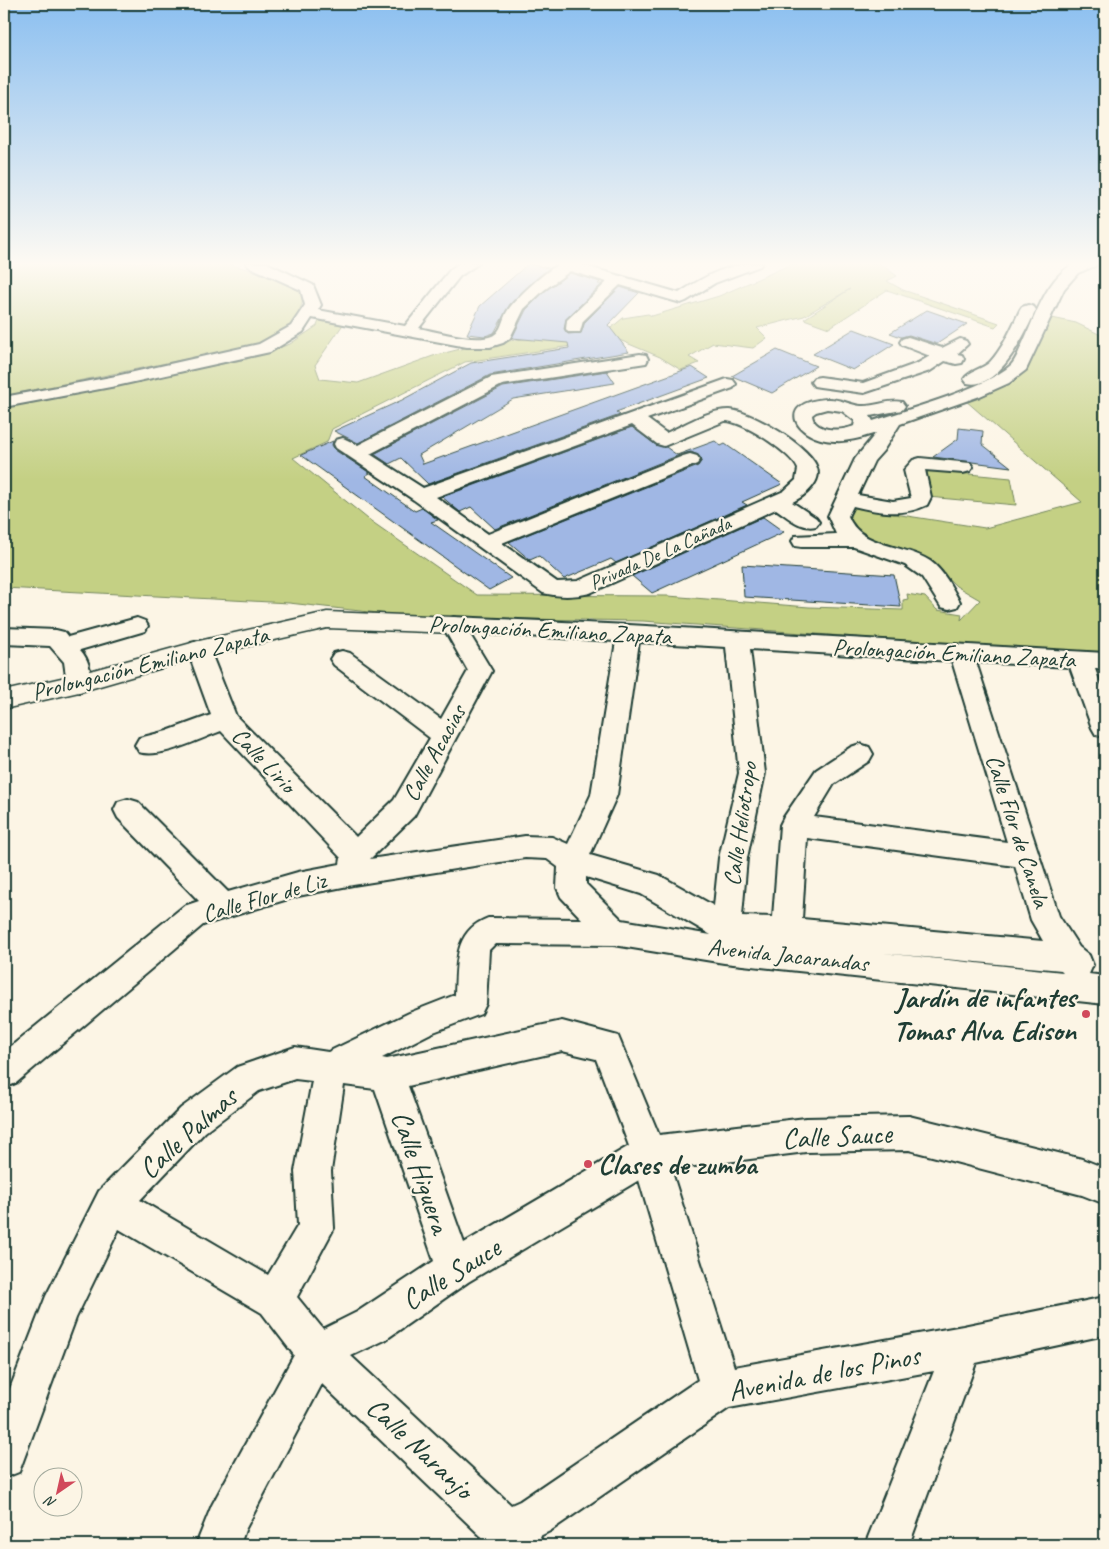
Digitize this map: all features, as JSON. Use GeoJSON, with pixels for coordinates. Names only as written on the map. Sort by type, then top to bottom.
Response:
{"type":"FeatureCollection","features":[{"type":"Feature","properties":{"kind":"main road","name":"Prolongación Emiliano Zapata"},"geometry":{"type":"LineString","coordinates":[[4,700],[79,683],[199,648],[326,620],[453,625]]}},
{"type":"Feature","properties":{"kind":"street"},"geometry":{"type":"LineString","coordinates":[[4,402],[116,381],[264,348],[286,335]]}},
{"type":"Feature","properties":{"kind":"street"},"geometry":{"type":"LineString","coordinates":[[432,335],[467,342],[485,343],[497,340],[505,335]]}},
{"type":"Feature","properties":{"kind":"street"},"geometry":{"type":"LineString","coordinates":[[1016,335],[996,366],[968,382],[880,411],[855,411],[838,405],[818,405],[804,411],[802,416],[810,427],[825,435],[852,434],[974,392],[1003,379],[1020,366],[1035,335]]}},
{"type":"Feature","properties":{"kind":"street"},"geometry":{"type":"LineString","coordinates":[[908,342],[940,358],[981,374]]}},
{"type":"Feature","properties":{"kind":"street"},"geometry":{"type":"LineString","coordinates":[[820,382],[864,388],[924,367],[960,344]]}},
{"type":"Feature","properties":{"kind":"street","name":"Privada De La Cañada"},"geometry":{"type":"LineString","coordinates":[[635,419],[664,440],[721,416],[731,415],[743,418],[775,438],[806,464],[808,472],[803,487],[777,501],[582,588],[568,590],[551,588],[422,496],[350,448],[497,381],[640,359]]}},
{"type":"Feature","properties":{"kind":"street"},"geometry":{"type":"LineString","coordinates":[[422,496],[727,384]]}},
{"type":"Feature","properties":{"kind":"street"},"geometry":{"type":"LineString","coordinates":[[852,434],[864,425],[864,421],[855,411]]}},
{"type":"Feature","properties":{"kind":"street"},"geometry":{"type":"LineString","coordinates":[[894,419],[876,447],[865,459],[838,516],[845,532],[871,547],[897,554],[922,565],[935,580],[949,602]]}},
{"type":"Feature","properties":{"kind":"street"},"geometry":{"type":"LineString","coordinates":[[775,438],[810,427]]}},
{"type":"Feature","properties":{"kind":"street"},"geometry":{"type":"LineString","coordinates":[[852,434],[865,459]]}},
{"type":"Feature","properties":{"kind":"street"},"geometry":{"type":"LineString","coordinates":[[486,542],[690,460]]}},
{"type":"Feature","properties":{"kind":"street"},"geometry":{"type":"LineString","coordinates":[[846,498],[873,504],[918,484],[914,470],[920,464],[963,468]]}},
{"type":"Feature","properties":{"kind":"street"},"geometry":{"type":"LineString","coordinates":[[777,501],[805,531],[860,540]]}},
{"type":"Feature","properties":{"kind":"street","name":"Prolongación Emiliano Zapata"},"geometry":{"type":"LineString","coordinates":[[453,625],[629,633],[962,655],[1105,661]]}},
{"type":"Feature","properties":{"kind":"street","name":"Calle Acacias"},"geometry":{"type":"LineString","coordinates":[[355,864],[404,808],[480,671],[453,625]]}},
{"type":"Feature","properties":{"kind":"street"},"geometry":{"type":"LineString","coordinates":[[64,646],[137,626]]}},
{"type":"Feature","properties":{"kind":"street"},"geometry":{"type":"LineString","coordinates":[[614,932],[571,888],[573,862],[604,795],[629,633]]}},
{"type":"Feature","properties":{"kind":"street"},"geometry":{"type":"LineString","coordinates":[[4,636],[56,638],[76,660],[79,683]]}},
{"type":"Feature","properties":{"kind":"street","name":"Calle Heliotropo"},"geometry":{"type":"LineString","coordinates":[[725,939],[733,858],[752,773],[737,640]]}},
{"type":"Feature","properties":{"kind":"street","name":"Calle Lirio"},"geometry":{"type":"LineString","coordinates":[[199,648],[224,720],[355,864]]}},
{"type":"Feature","properties":{"kind":"street","name":"Calle Flor de Canela"},"geometry":{"type":"LineString","coordinates":[[962,655],[1046,920],[1068,957],[1105,986]]}},
{"type":"Feature","properties":{"kind":"street"},"geometry":{"type":"LineString","coordinates":[[342,660],[444,735]]}},
{"type":"Feature","properties":{"kind":"street"},"geometry":{"type":"LineString","coordinates":[[1079,660],[1105,728]]}},
{"type":"Feature","properties":{"kind":"street"},"geometry":{"type":"LineString","coordinates":[[148,745],[170,740],[224,720]]}},
{"type":"Feature","properties":{"kind":"street"},"geometry":{"type":"LineString","coordinates":[[787,931],[788,889],[794,825],[825,777],[860,754]]}},
{"type":"Feature","properties":{"kind":"street"},"geometry":{"type":"LineString","coordinates":[[128,810],[223,906]]}},
{"type":"Feature","properties":{"kind":"street"},"geometry":{"type":"LineString","coordinates":[[794,825],[1026,856]]}},
{"type":"Feature","properties":{"kind":"street","name":"Calle Flor de Liz"},"geometry":{"type":"LineString","coordinates":[[4,1072],[194,915],[298,884],[355,864],[525,846],[552,848],[573,862]]}},
{"type":"Feature","properties":{"kind":"street","name":"Avenida Jacarandas"},"geometry":{"type":"LineString","coordinates":[[573,862],[649,884],[725,939],[787,931],[1068,957]]}},
{"type":"Feature","properties":{"kind":"street","name":"Avenida Jacarandas"},"geometry":{"type":"LineString","coordinates":[[331,1067],[420,1023],[470,1004],[472,959],[475,944],[488,931],[614,932],[725,939],[1105,990]]}},
{"type":"Feature","properties":{"kind":"street"},"geometry":{"type":"LineString","coordinates":[[386,1075],[562,1036],[607,1047],[649,1154],[721,1389]]}},
{"type":"Feature","properties":{"kind":"street","name":"Calle Palmas"},"geometry":{"type":"LineString","coordinates":[[4,1457],[60,1310],[112,1204],[193,1120],[249,1078],[295,1063],[386,1075]]}},
{"type":"Feature","properties":{"kind":"street"},"geometry":{"type":"LineString","coordinates":[[112,1204],[275,1300],[316,1228],[313,1170],[331,1067]]}},
{"type":"Feature","properties":{"kind":"street","name":"Calle Higuera"},"geometry":{"type":"LineString","coordinates":[[386,1075],[455,1269]]}},
{"type":"Feature","properties":{"kind":"street","name":"Calle Sauce"},"geometry":{"type":"LineString","coordinates":[[317,1352],[371,1326],[455,1269],[649,1154],[806,1135],[909,1133],[1082,1177],[1105,1186]]}},
{"type":"Feature","properties":{"kind":"street","name":"Calle Naranjo"},"geometry":{"type":"LineString","coordinates":[[275,1300],[317,1352],[510,1540]]}},
{"type":"Feature","properties":{"kind":"street","name":"Avenida de los Pinos"},"geometry":{"type":"LineString","coordinates":[[510,1540],[535,1516],[721,1389],[963,1346],[1105,1316]]}},
{"type":"Feature","properties":{"kind":"street"},"geometry":{"type":"LineString","coordinates":[[887,1545],[963,1346]]}},
{"type":"Feature","properties":{"kind":"street"},"geometry":{"type":"LineString","coordinates":[[218,1545],[227,1520],[317,1352]]}},
{"type":"Feature","properties":{"kind":"green space"},"geometry":{"type":"Polygon","coordinates":[[[4,335],[276,335],[255,345],[4,396],[4,335]]]}},
{"type":"Feature","properties":{"kind":"green space"},"geometry":{"type":"Polygon","coordinates":[[[303,335],[336,335],[315,365],[320,379],[358,383],[433,356],[476,345],[553,335],[764,335],[767,338],[753,348],[713,343],[689,357],[699,363],[681,370],[660,357],[617,339],[465,362],[332,429],[327,442],[293,458],[368,519],[477,595],[668,596],[809,607],[903,610],[903,600],[908,599],[907,594],[925,597],[937,610],[962,614],[961,620],[980,600],[956,586],[933,564],[848,528],[849,507],[985,528],[1082,502],[965,400],[1018,377],[1042,335],[1101,335],[1105,337],[1105,653],[949,644],[643,621],[414,617],[289,603],[4,588],[4,408],[247,359],[290,344],[303,335]]]}},
{"type":"Feature","properties":{"kind":"green space"},"geometry":{"type":"Polygon","coordinates":[[[927,470],[1011,478],[1016,505],[928,497],[927,470]]]}},
{"type":"Feature","properties":{"kind":"building"},"geometry":{"type":"Polygon","coordinates":[[[513,335],[616,335],[629,352],[490,375],[358,443],[334,431],[402,400],[471,363],[569,348],[568,343],[512,338],[513,335]]]}},
{"type":"Feature","properties":{"kind":"building"},"geometry":{"type":"Polygon","coordinates":[[[844,335],[871,335],[894,344],[853,370],[813,354],[844,335]]]}},
{"type":"Feature","properties":{"kind":"building"},"geometry":{"type":"Polygon","coordinates":[[[910,335],[950,335],[937,344],[910,335]]]}},
{"type":"Feature","properties":{"kind":"building"},"geometry":{"type":"Polygon","coordinates":[[[777,350],[816,366],[772,393],[732,376],[777,350]]]}},
{"type":"Feature","properties":{"kind":"building"},"geometry":{"type":"Polygon","coordinates":[[[692,367],[709,378],[616,412],[620,415],[428,484],[401,458],[389,464],[374,454],[503,387],[607,371],[615,383],[513,399],[419,455],[423,464],[692,367]]]}},
{"type":"Feature","properties":{"kind":"building"},"geometry":{"type":"Polygon","coordinates":[[[632,427],[656,445],[666,447],[677,455],[715,441],[721,446],[725,444],[782,484],[742,502],[747,505],[616,563],[611,559],[564,579],[539,556],[530,560],[509,542],[698,466],[702,460],[698,455],[691,452],[682,454],[495,529],[471,507],[460,512],[442,497],[632,427]]]}},
{"type":"Feature","properties":{"kind":"building"},"geometry":{"type":"Polygon","coordinates":[[[959,428],[983,431],[982,444],[1011,467],[933,457],[958,439],[959,428]]]}},
{"type":"Feature","properties":{"kind":"building"},"geometry":{"type":"Polygon","coordinates":[[[333,441],[332,445],[335,450],[370,473],[365,476],[415,511],[422,508],[438,520],[431,522],[511,578],[489,590],[301,455],[333,441]]]}},
{"type":"Feature","properties":{"kind":"building"},"geometry":{"type":"Polygon","coordinates":[[[763,517],[784,532],[652,593],[632,576],[763,517]]]}},
{"type":"Feature","properties":{"kind":"building"},"geometry":{"type":"Polygon","coordinates":[[[742,565],[894,575],[901,607],[744,597],[742,565]]]}},
{"type":"Feature","properties":{"kind":"place","name":"Jardín de infantes Tomas Alva Edison"},"geometry":{"type":"Point","coordinates":[1086,1014]}},
{"type":"Feature","properties":{"kind":"place","name":"Clases de zumba"},"geometry":{"type":"Point","coordinates":[588,1164]}}]}
